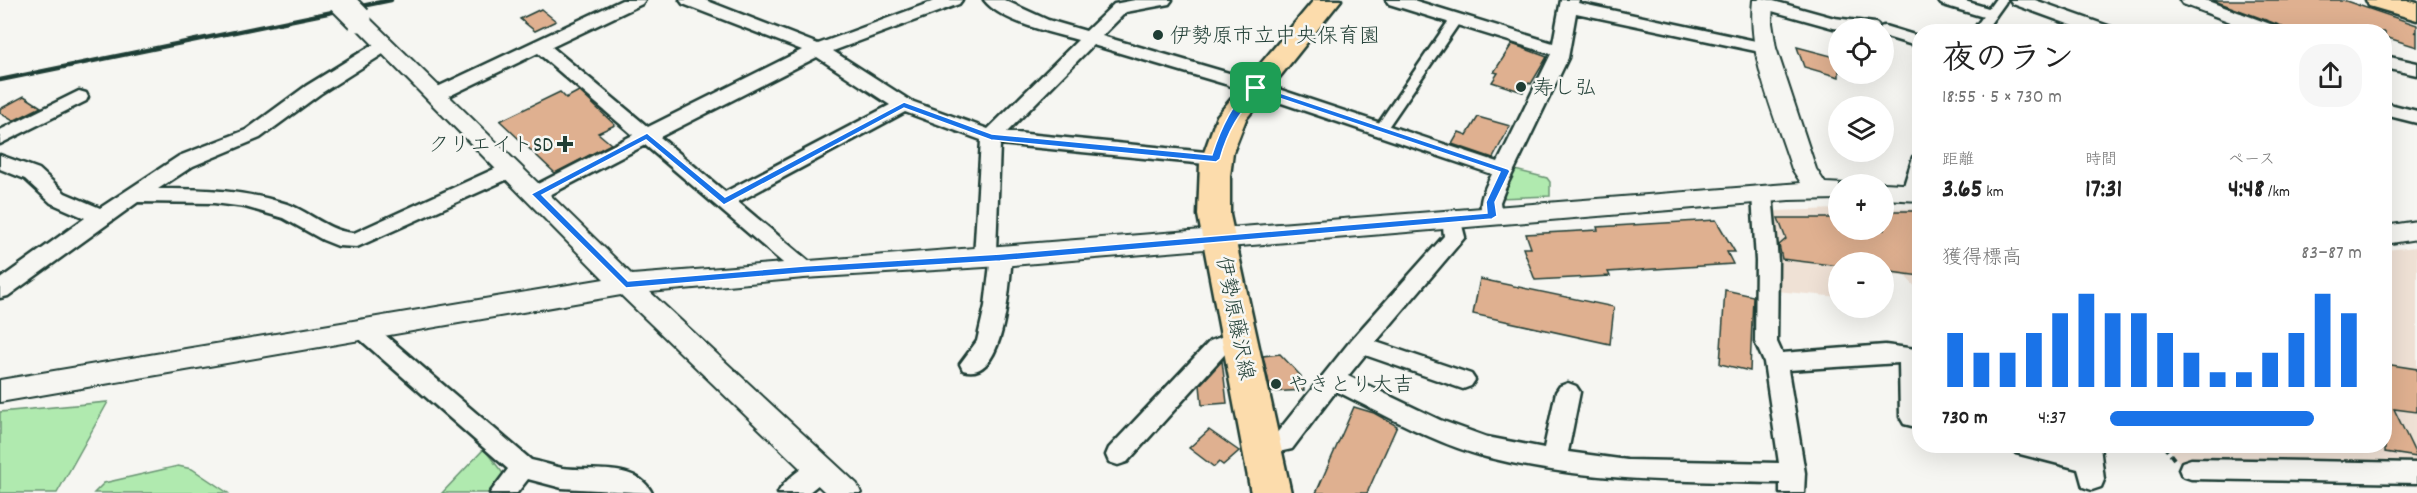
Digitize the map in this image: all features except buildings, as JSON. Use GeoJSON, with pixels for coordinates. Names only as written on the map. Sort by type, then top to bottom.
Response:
{"type":"FeatureCollection","features":[{"type":"Feature","properties":{"kind":"main road","name":"伊勢原藤沢線"},"geometry":{"type":"LineString","coordinates":[[1271,493],[1214,215],[1212,186],[1222,137],[1232,116],[1328,0]]}},
{"type":"Feature","properties":{"kind":"main road"},"geometry":{"type":"LineString","coordinates":[[2379,0],[2417,12]]}},
{"type":"Feature","properties":{"kind":"street"},"geometry":{"type":"LineString","coordinates":[[340,0],[626,285],[846,493]]}},
{"type":"Feature","properties":{"kind":"street"},"geometry":{"type":"LineString","coordinates":[[436,95],[636,0]]}},
{"type":"Feature","properties":{"kind":"street"},"geometry":{"type":"LineString","coordinates":[[690,0],[821,51],[904,105],[991,137],[1216,159]]}},
{"type":"Feature","properties":{"kind":"street"},"geometry":{"type":"LineString","coordinates":[[535,194],[802,56],[821,51],[953,0]]}},
{"type":"Feature","properties":{"kind":"street"},"geometry":{"type":"LineString","coordinates":[[993,0],[1006,9],[1042,24],[1256,88],[1505,171]]}},
{"type":"Feature","properties":{"kind":"street"},"geometry":{"type":"LineString","coordinates":[[971,364],[988,344],[996,306],[991,137],[1090,39],[1118,4],[1163,0]]}},
{"type":"Feature","properties":{"kind":"street"},"geometry":{"type":"LineString","coordinates":[[1395,0],[1560,51]]}},
{"type":"Feature","properties":{"kind":"street"},"geometry":{"type":"LineString","coordinates":[[2019,0],[2086,24]]}},
{"type":"Feature","properties":{"kind":"street"},"geometry":{"type":"LineString","coordinates":[[2189,0],[2232,24]]}},
{"type":"Feature","properties":{"kind":"street"},"geometry":{"type":"LineString","coordinates":[[1760,1],[1765,48],[1804,168],[1828,190]]}},
{"type":"Feature","properties":{"kind":"street"},"geometry":{"type":"LineString","coordinates":[[1492,216],[1490,202],[1559,58],[1570,3],[1765,48]]}},
{"type":"Feature","properties":{"kind":"street"},"geometry":{"type":"LineString","coordinates":[[0,290],[100,217],[186,161],[253,134],[333,76],[385,45]]}},
{"type":"Feature","properties":{"kind":"street"},"geometry":{"type":"LineString","coordinates":[[540,46],[804,269]]}},
{"type":"Feature","properties":{"kind":"street"},"geometry":{"type":"LineString","coordinates":[[2392,64],[2417,69]]}},
{"type":"Feature","properties":{"kind":"street"},"geometry":{"type":"LineString","coordinates":[[0,138],[79,97]]}},
{"type":"Feature","properties":{"kind":"street"},"geometry":{"type":"LineString","coordinates":[[724,201],[904,105]]}},
{"type":"Feature","properties":{"kind":"street"},"geometry":{"type":"LineString","coordinates":[[2392,112],[2417,117]]}},
{"type":"Feature","properties":{"kind":"street"},"geometry":{"type":"LineString","coordinates":[[0,162],[32,174],[58,198],[100,217]]}},
{"type":"Feature","properties":{"kind":"street"},"geometry":{"type":"LineString","coordinates":[[135,195],[179,198],[223,197],[257,203],[290,213],[318,230],[344,241],[351,241],[510,170]]}},
{"type":"Feature","properties":{"kind":"street"},"geometry":{"type":"LineString","coordinates":[[0,391],[626,285],[804,269],[993,258],[1828,190]]}},
{"type":"Feature","properties":{"kind":"street"},"geometry":{"type":"LineString","coordinates":[[1894,192],[1912,193]]}},
{"type":"Feature","properties":{"kind":"street"},"geometry":{"type":"LineString","coordinates":[[1332,379],[1432,428],[1486,447],[1627,470],[1792,483],[1775,362],[1766,342],[1767,261],[1762,194]]}},
{"type":"Feature","properties":{"kind":"street"},"geometry":{"type":"LineString","coordinates":[[1261,447],[1283,442],[1360,345],[1455,237],[1452,219]]}},
{"type":"Feature","properties":{"kind":"street"},"geometry":{"type":"LineString","coordinates":[[2392,234],[2417,230]]}},
{"type":"Feature","properties":{"kind":"street"},"geometry":{"type":"LineString","coordinates":[[362,328],[523,468],[562,478],[610,480],[631,486],[640,493]]}},
{"type":"Feature","properties":{"kind":"street"},"geometry":{"type":"LineString","coordinates":[[1118,454],[1218,347],[1240,338]]}},
{"type":"Feature","properties":{"kind":"street"},"geometry":{"type":"LineString","coordinates":[[1360,345],[1463,381]]}},
{"type":"Feature","properties":{"kind":"street"},"geometry":{"type":"LineString","coordinates":[[1775,362],[1912,352]]}},
{"type":"Feature","properties":{"kind":"street"},"geometry":{"type":"LineString","coordinates":[[1912,359],[1912,417]]}},
{"type":"Feature","properties":{"kind":"street"},"geometry":{"type":"LineString","coordinates":[[1554,459],[1568,392]]}},
{"type":"Feature","properties":{"kind":"street"},"geometry":{"type":"LineString","coordinates":[[2053,453],[2090,462]]}},
{"type":"Feature","properties":{"kind":"street"},"geometry":{"type":"LineString","coordinates":[[501,493],[523,468]]}},
{"type":"Feature","properties":{"kind":"street"},"geometry":{"type":"LineString","coordinates":[[790,493],[820,469]]}},
{"type":"Feature","properties":{"kind":"street"},"geometry":{"type":"LineString","coordinates":[[2191,469],[2417,473]]}},
{"type":"Feature","properties":{"kind":"lane"},"geometry":{"type":"LineString","coordinates":[[1944,0],[1991,14]]}},
{"type":"Feature","properties":{"kind":"lane"},"geometry":{"type":"LineString","coordinates":[[1984,24],[2001,0]]}},
{"type":"Feature","properties":{"kind":"lane"},"geometry":{"type":"LineString","coordinates":[[1760,1],[1828,21]]}},
{"type":"Feature","properties":{"kind":"lane"},"geometry":{"type":"LineString","coordinates":[[1380,130],[1456,19]]}},
{"type":"Feature","properties":{"kind":"lane"},"geometry":{"type":"LineString","coordinates":[[1894,34],[1912,40]]}},
{"type":"Feature","properties":{"kind":"shaded area"},"geometry":{"type":"Polygon","coordinates":[[[1894,208],[1912,209],[1912,283],[1905,276],[1894,274],[1894,252],[1828,252],[1828,296],[1776,291],[1776,211],[1828,209],[1828,240],[1894,240],[1894,208]]]}},
{"type":"Feature","properties":{"kind":"shaded area"},"geometry":{"type":"Polygon","coordinates":[[[2417,247],[2417,468],[2179,462],[2172,453],[2392,453],[2392,249],[2417,247]]]}},
{"type":"Feature","properties":{"kind":"green space"},"geometry":{"type":"Polygon","coordinates":[[[1511,169],[1547,178],[1550,182],[1550,196],[1499,198],[1511,169]]]}},
{"type":"Feature","properties":{"kind":"green space"},"geometry":{"type":"Polygon","coordinates":[[[108,402],[57,493],[0,493],[0,412],[108,402]]]}},
{"type":"Feature","properties":{"kind":"green space"},"geometry":{"type":"Polygon","coordinates":[[[484,449],[505,476],[490,493],[442,493],[484,449]]]}},
{"type":"Feature","properties":{"kind":"green space"},"geometry":{"type":"Polygon","coordinates":[[[178,466],[192,469],[228,493],[94,493],[104,483],[178,466]]]}},
{"type":"Feature","properties":{"kind":"railway"},"geometry":{"type":"LineString","coordinates":[[0,80],[391,0]]}},
{"type":"Feature","properties":{"kind":"place","name":"伊勢原市立中央保育園"},"geometry":{"type":"Point","coordinates":[1158,35]}},
{"type":"Feature","properties":{"kind":"place","name":"寿し弘"},"geometry":{"type":"Point","coordinates":[1521,87]}},
{"type":"Feature","properties":{"kind":"place","name":"クリエイトSD"},"geometry":{"type":"Point","coordinates":[565,144]}},
{"type":"Feature","properties":{"kind":"place","name":"やきとり大吉"},"geometry":{"type":"Point","coordinates":[1276,384]}},
{"type":"Feature","properties":{"kind":"route"},"geometry":{"type":"LineString","coordinates":[[1256,88],[1505,171],[1490,202],[1492,216],[1000,257],[804,269],[626,285],[535,194],[647,136],[724,201],[904,105],[991,137],[1216,159],[1222,137],[1232,116],[1256,88]]}}]}
